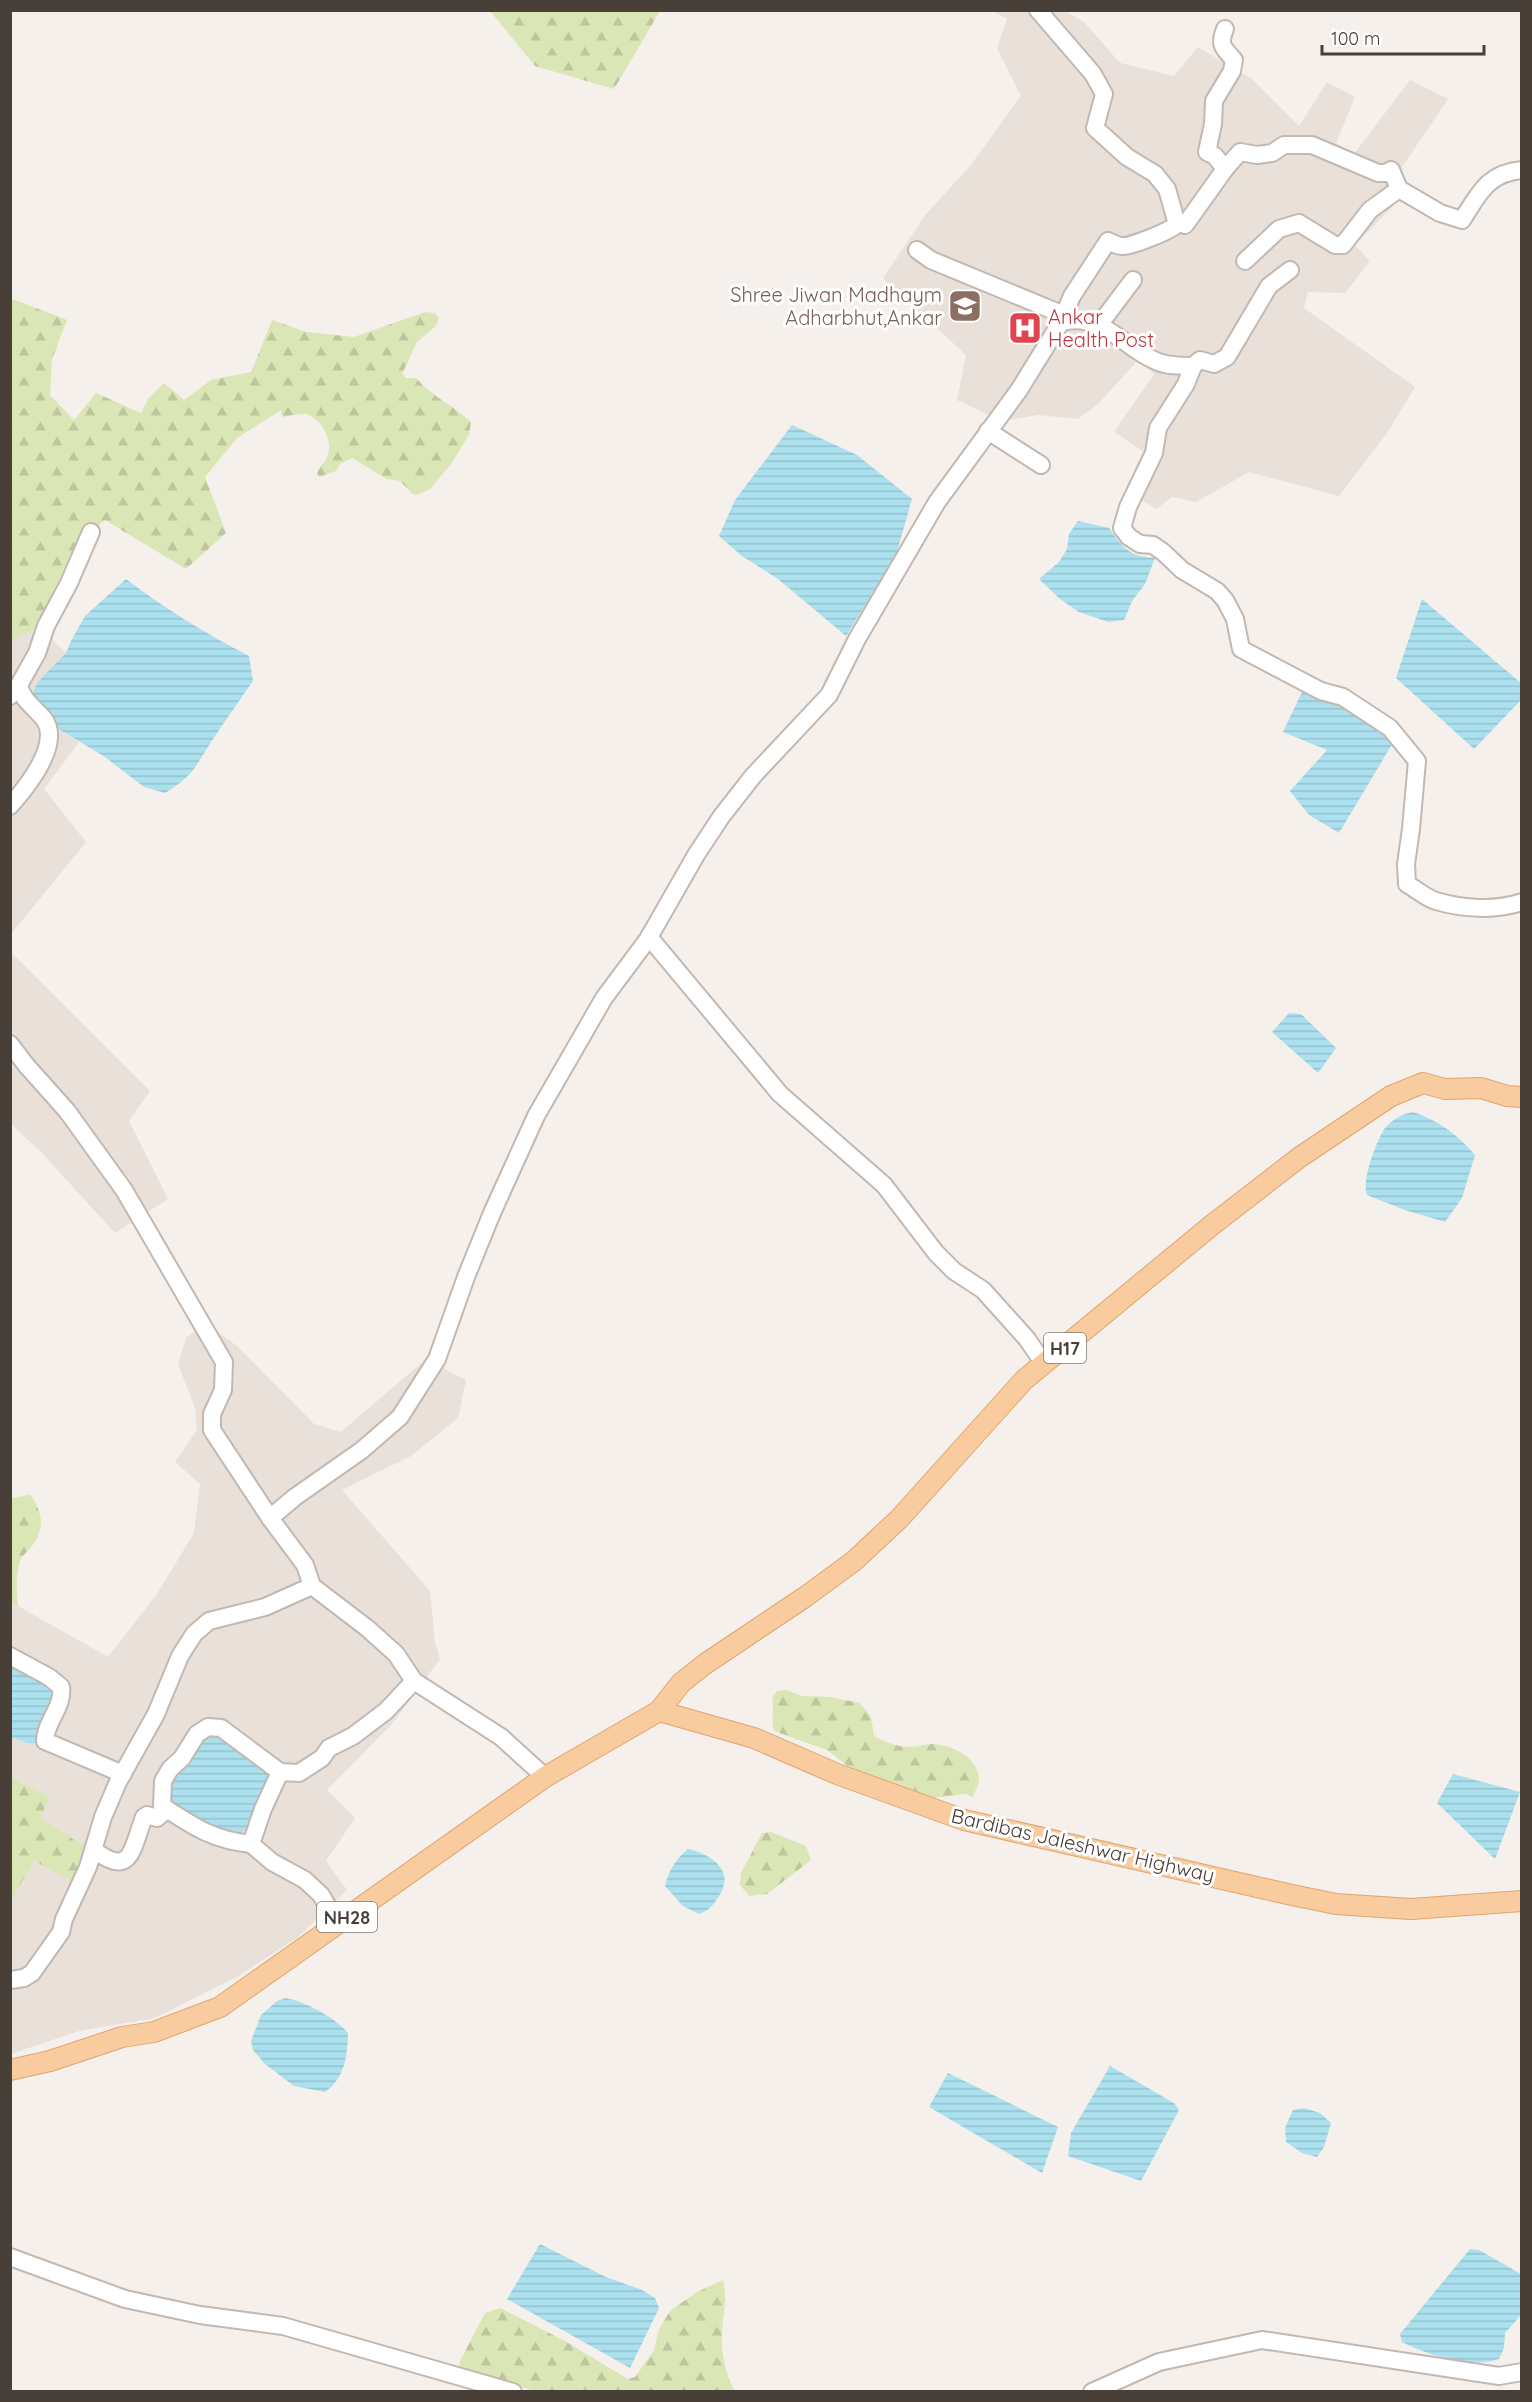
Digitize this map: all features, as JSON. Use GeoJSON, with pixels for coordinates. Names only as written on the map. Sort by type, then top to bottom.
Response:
{"type":"FeatureCollection","features":[{"type":"Feature","properties":{"kind":"main road","name":"H17"},"geometry":{"type":"LineString","coordinates":[[659,1711],[681,1683],[705,1664],[854,1561],[899,1519],[1024,1380],[1212,1225],[1300,1157],[1391,1096],[1423,1083],[1445,1089],[1481,1088],[1507,1096],[1521,1097]]}},
{"type":"Feature","properties":{"kind":"main road","name":"NH28"},"geometry":{"type":"LineString","coordinates":[[10,2070],[50,2061],[122,2037],[154,2032],[220,2007],[545,1777],[659,1711]]}},
{"type":"Feature","properties":{"kind":"main road","name":"Bardibas Jaleshwar Highway"},"geometry":{"type":"LineString","coordinates":[[659,1711],[754,1738],[837,1774],[964,1820],[1292,1895],[1336,1904],[1411,1909],[1521,1901]]}},
{"type":"Feature","properties":{"kind":"street"},"geometry":{"type":"LineString","coordinates":[[270,1518],[362,1450],[400,1417],[437,1359],[492,1213],[536,1116],[604,998],[649,937],[696,855],[721,817],[753,776],[829,695],[857,639],[937,502],[1019,390],[1063,318],[1072,296],[1108,241],[1123,246],[1136,245],[1153,235],[1174,229],[1177,224],[1167,189],[1155,174],[1127,157],[1095,128],[1104,94],[1093,74],[1038,10]]}},
{"type":"Feature","properties":{"kind":"street"},"geometry":{"type":"LineString","coordinates":[[1225,29],[1220,40],[1234,60],[1232,71],[1214,101],[1213,124],[1207,152],[1215,156],[1225,169]]}},
{"type":"Feature","properties":{"kind":"street"},"geometry":{"type":"LineString","coordinates":[[1185,225],[1240,152],[1272,153],[1284,145],[1312,145],[1378,173],[1391,170],[1399,189],[1440,213],[1462,220],[1486,183],[1509,171],[1521,170]]}},
{"type":"Feature","properties":{"kind":"street"},"geometry":{"type":"LineString","coordinates":[[1245,261],[1279,229],[1299,223],[1335,245],[1342,245],[1370,210],[1399,189]]}},
{"type":"Feature","properties":{"kind":"street"},"geometry":{"type":"LineString","coordinates":[[917,250],[931,260],[1063,318],[1084,319],[1123,339],[1157,362],[1193,366]]}},
{"type":"Feature","properties":{"kind":"street"},"geometry":{"type":"LineString","coordinates":[[1290,270],[1269,286],[1227,357],[1214,364],[1200,360],[1193,366],[1186,384],[1158,428],[1154,453],[1128,507],[1122,528],[1129,537],[1140,544],[1153,545],[1158,548],[1182,570],[1217,591],[1225,600],[1235,619],[1241,649],[1321,691],[1343,697],[1390,728],[1417,761],[1406,864],[1407,884],[1434,900],[1471,908],[1510,906],[1521,902]]}},
{"type":"Feature","properties":{"kind":"street"},"geometry":{"type":"LineString","coordinates":[[1101,328],[1102,321],[1133,280]]}},
{"type":"Feature","properties":{"kind":"street"},"geometry":{"type":"LineString","coordinates":[[988,431],[1041,465]]}},
{"type":"Feature","properties":{"kind":"street"},"geometry":{"type":"LineString","coordinates":[[10,806],[44,761],[48,734],[46,722],[20,693],[15,691],[37,653],[46,626],[69,583],[91,532]]}},
{"type":"Feature","properties":{"kind":"street"},"geometry":{"type":"LineString","coordinates":[[649,937],[780,1094],[884,1185],[936,1253],[954,1271],[983,1290],[1027,1338],[1044,1365]]}},
{"type":"Feature","properties":{"kind":"street"},"geometry":{"type":"LineString","coordinates":[[10,1044],[67,1111],[124,1190],[224,1362],[223,1389],[212,1414],[212,1430],[270,1518],[305,1565],[312,1586],[368,1628],[396,1654],[414,1681],[501,1737],[545,1777]]}},
{"type":"Feature","properties":{"kind":"street"},"geometry":{"type":"LineString","coordinates":[[10,1980],[17,1981],[32,1974],[61,1932],[64,1919],[94,1850],[103,1817],[123,1774],[156,1714],[180,1656],[194,1634],[208,1621],[265,1607],[312,1586]]}},
{"type":"Feature","properties":{"kind":"street"},"geometry":{"type":"LineString","coordinates":[[10,1656],[49,1677],[61,1687],[59,1703],[45,1741],[123,1774]]}},
{"type":"Feature","properties":{"kind":"street"},"geometry":{"type":"LineString","coordinates":[[338,1924],[321,1895],[306,1880],[272,1862],[251,1844],[228,1842],[212,1836],[162,1806],[163,1781],[197,1734],[208,1727],[221,1728],[280,1772],[299,1773],[322,1758],[329,1748],[353,1736],[386,1711],[414,1681]]}},
{"type":"Feature","properties":{"kind":"street"},"geometry":{"type":"LineString","coordinates":[[251,1844],[263,1809],[280,1772]]}},
{"type":"Feature","properties":{"kind":"street"},"geometry":{"type":"LineString","coordinates":[[94,1850],[111,1861],[120,1863],[124,1861],[130,1854],[144,1817],[147,1815],[157,1818],[165,1814],[167,1809]]}},
{"type":"Feature","properties":{"kind":"street"},"geometry":{"type":"LineString","coordinates":[[10,2257],[125,2299],[200,2315],[283,2326],[513,2391]]}},
{"type":"Feature","properties":{"kind":"street"},"geometry":{"type":"LineString","coordinates":[[1092,2391],[1159,2361],[1262,2340],[1499,2376],[1521,2372]]}},
{"type":"Feature","properties":{"kind":"shaded area"},"geometry":{"type":"Polygon","coordinates":[[[992,11],[1066,11],[1085,23],[1120,63],[1174,76],[1198,47],[1252,79],[1299,126],[1327,82],[1355,97],[1336,143],[1354,154],[1410,80],[1448,99],[1400,170],[1398,201],[1355,245],[1370,261],[1345,293],[1308,292],[1304,308],[1415,387],[1387,433],[1339,496],[1249,472],[1196,502],[1172,497],[1156,509],[1125,490],[1143,451],[1114,432],[1154,374],[1138,360],[1099,403],[1078,419],[1038,415],[1002,421],[957,400],[966,355],[883,278],[926,214],[970,166],[1021,96],[997,48],[1007,19],[992,11]]]}},
{"type":"Feature","properties":{"kind":"shaded area"},"geometry":{"type":"Polygon","coordinates":[[[20,614],[37,625],[66,653],[53,668],[57,728],[79,742],[44,789],[86,842],[11,934],[10,618],[20,614]]]}},
{"type":"Feature","properties":{"kind":"shaded area"},"geometry":{"type":"Polygon","coordinates":[[[10,951],[150,1091],[129,1121],[168,1199],[115,1233],[42,1153],[11,1124],[10,951]]]}},
{"type":"Feature","properties":{"kind":"shaded area"},"geometry":{"type":"Polygon","coordinates":[[[197,1330],[215,1331],[223,1336],[237,1346],[314,1424],[341,1432],[426,1359],[466,1380],[458,1418],[411,1456],[342,1490],[430,1591],[435,1642],[440,1659],[392,1724],[327,1790],[355,1818],[326,1861],[347,1890],[298,1937],[237,1977],[155,2018],[79,2031],[11,2054],[10,1900],[34,1861],[40,1818],[49,1797],[11,1777],[11,1737],[27,1743],[11,1660],[11,1602],[108,1657],[157,1594],[194,1533],[200,1484],[175,1462],[197,1430],[195,1408],[178,1364],[186,1338],[197,1330]]]}},
{"type":"Feature","properties":{"kind":"green space"},"geometry":{"type":"Polygon","coordinates":[[[490,11],[660,11],[614,89],[535,66],[490,11]]]}},
{"type":"Feature","properties":{"kind":"green space"},"geometry":{"type":"Polygon","coordinates":[[[10,298],[67,320],[52,359],[50,395],[74,420],[96,393],[141,413],[148,399],[164,383],[184,400],[211,380],[251,372],[272,320],[306,332],[354,337],[425,312],[434,313],[439,317],[436,326],[417,342],[402,374],[406,378],[416,378],[471,422],[469,435],[451,464],[430,489],[417,495],[400,481],[387,479],[352,458],[340,464],[336,471],[319,477],[317,473],[329,451],[328,438],[322,425],[306,414],[282,417],[281,410],[237,438],[205,477],[226,533],[186,569],[105,520],[75,546],[35,629],[11,640],[10,298]]]}},
{"type":"Feature","properties":{"kind":"green space"},"geometry":{"type":"Polygon","coordinates":[[[31,1495],[40,1514],[41,1526],[32,1546],[18,1566],[18,1607],[11,1602],[11,1498],[31,1495]]]}},
{"type":"Feature","properties":{"kind":"green space"},"geometry":{"type":"Polygon","coordinates":[[[786,1690],[802,1696],[830,1697],[860,1703],[871,1717],[874,1736],[887,1742],[905,1747],[940,1745],[963,1754],[978,1771],[979,1781],[973,1797],[966,1794],[926,1799],[863,1778],[827,1750],[774,1731],[772,1698],[777,1691],[786,1690]]]}},
{"type":"Feature","properties":{"kind":"green space"},"geometry":{"type":"Polygon","coordinates":[[[11,1777],[50,1797],[40,1818],[90,1850],[75,1882],[34,1861],[11,1900],[11,1777]]]}},
{"type":"Feature","properties":{"kind":"green space"},"geometry":{"type":"Polygon","coordinates":[[[771,1832],[806,1846],[811,1860],[767,1894],[749,1896],[740,1885],[741,1873],[762,1833],[771,1832]]]}},
{"type":"Feature","properties":{"kind":"green space"},"geometry":{"type":"Polygon","coordinates":[[[723,2280],[725,2296],[722,2350],[727,2372],[735,2391],[535,2391],[459,2369],[460,2361],[485,2313],[500,2308],[565,2341],[628,2379],[635,2377],[654,2350],[659,2329],[670,2311],[697,2292],[723,2280]]]}},
{"type":"Feature","properties":{"kind":"water"},"geometry":{"type":"Polygon","coordinates":[[[792,425],[857,455],[912,499],[896,555],[846,636],[778,579],[742,556],[719,536],[735,500],[792,425]]]}},
{"type":"Feature","properties":{"kind":"water"},"geometry":{"type":"Polygon","coordinates":[[[1078,521],[1109,528],[1128,550],[1155,558],[1145,584],[1132,601],[1124,620],[1108,622],[1079,612],[1060,599],[1039,579],[1059,562],[1067,549],[1069,534],[1078,521]]]}},
{"type":"Feature","properties":{"kind":"water"},"geometry":{"type":"Polygon","coordinates":[[[126,579],[186,620],[249,656],[253,681],[194,769],[183,781],[165,793],[144,787],[105,757],[57,728],[36,709],[30,698],[38,682],[66,653],[85,616],[126,579]]]}},
{"type":"Feature","properties":{"kind":"water"},"geometry":{"type":"Polygon","coordinates":[[[1422,599],[1521,683],[1521,700],[1474,749],[1396,678],[1422,599]]]}},
{"type":"Feature","properties":{"kind":"water"},"geometry":{"type":"Polygon","coordinates":[[[1302,692],[1345,703],[1394,741],[1339,833],[1309,815],[1290,791],[1327,750],[1283,732],[1302,692]]]}},
{"type":"Feature","properties":{"kind":"water"},"geometry":{"type":"Polygon","coordinates":[[[1289,1013],[1301,1014],[1336,1048],[1318,1073],[1272,1032],[1289,1013]]]}},
{"type":"Feature","properties":{"kind":"water"},"geometry":{"type":"Polygon","coordinates":[[[1413,1112],[1447,1129],[1475,1155],[1462,1198],[1445,1222],[1367,1195],[1368,1172],[1381,1134],[1394,1120],[1413,1112]]]}},
{"type":"Feature","properties":{"kind":"water"},"geometry":{"type":"Polygon","coordinates":[[[10,1660],[59,1688],[37,1743],[27,1743],[11,1737],[10,1660]]]}},
{"type":"Feature","properties":{"kind":"water"},"geometry":{"type":"Polygon","coordinates":[[[218,1736],[248,1754],[274,1779],[249,1827],[231,1839],[191,1818],[167,1799],[169,1781],[203,1737],[218,1736]]]}},
{"type":"Feature","properties":{"kind":"water"},"geometry":{"type":"Polygon","coordinates":[[[1453,1774],[1520,1792],[1495,1859],[1437,1803],[1453,1774]]]}},
{"type":"Feature","properties":{"kind":"water"},"geometry":{"type":"Polygon","coordinates":[[[688,1849],[712,1859],[723,1871],[725,1879],[715,1902],[699,1914],[683,1906],[665,1886],[673,1866],[688,1849]]]}},
{"type":"Feature","properties":{"kind":"water"},"geometry":{"type":"Polygon","coordinates":[[[286,1998],[319,2011],[348,2033],[344,2066],[337,2080],[325,2092],[294,2086],[265,2064],[253,2050],[251,2041],[261,2015],[277,2001],[286,1998]]]}},
{"type":"Feature","properties":{"kind":"water"},"geometry":{"type":"Polygon","coordinates":[[[1110,2066],[1174,2103],[1179,2110],[1141,2181],[1068,2156],[1071,2133],[1110,2066]]]}},
{"type":"Feature","properties":{"kind":"water"},"geometry":{"type":"Polygon","coordinates":[[[948,2073],[1058,2127],[1042,2173],[929,2107],[948,2073]]]}},
{"type":"Feature","properties":{"kind":"water"},"geometry":{"type":"Polygon","coordinates":[[[1304,2108],[1320,2113],[1331,2123],[1324,2147],[1317,2157],[1302,2153],[1286,2142],[1285,2128],[1293,2110],[1304,2108]]]}},
{"type":"Feature","properties":{"kind":"water"},"geometry":{"type":"Polygon","coordinates":[[[540,2244],[606,2277],[642,2290],[655,2298],[659,2308],[630,2368],[507,2299],[540,2244]]]}},
{"type":"Feature","properties":{"kind":"water"},"geometry":{"type":"Polygon","coordinates":[[[1470,2249],[1479,2250],[1521,2274],[1521,2315],[1505,2333],[1504,2348],[1499,2359],[1476,2362],[1450,2359],[1424,2352],[1402,2342],[1400,2334],[1470,2249]]]}},
{"type":"Feature","properties":{"kind":"place","name":"Shree Jiwan Madhaym Adharbhut,Ankar"},"geometry":{"type":"Point","coordinates":[965,306]}},
{"type":"Feature","properties":{"kind":"place","name":"Ankar Health Post"},"geometry":{"type":"Point","coordinates":[1025,328]}}]}
